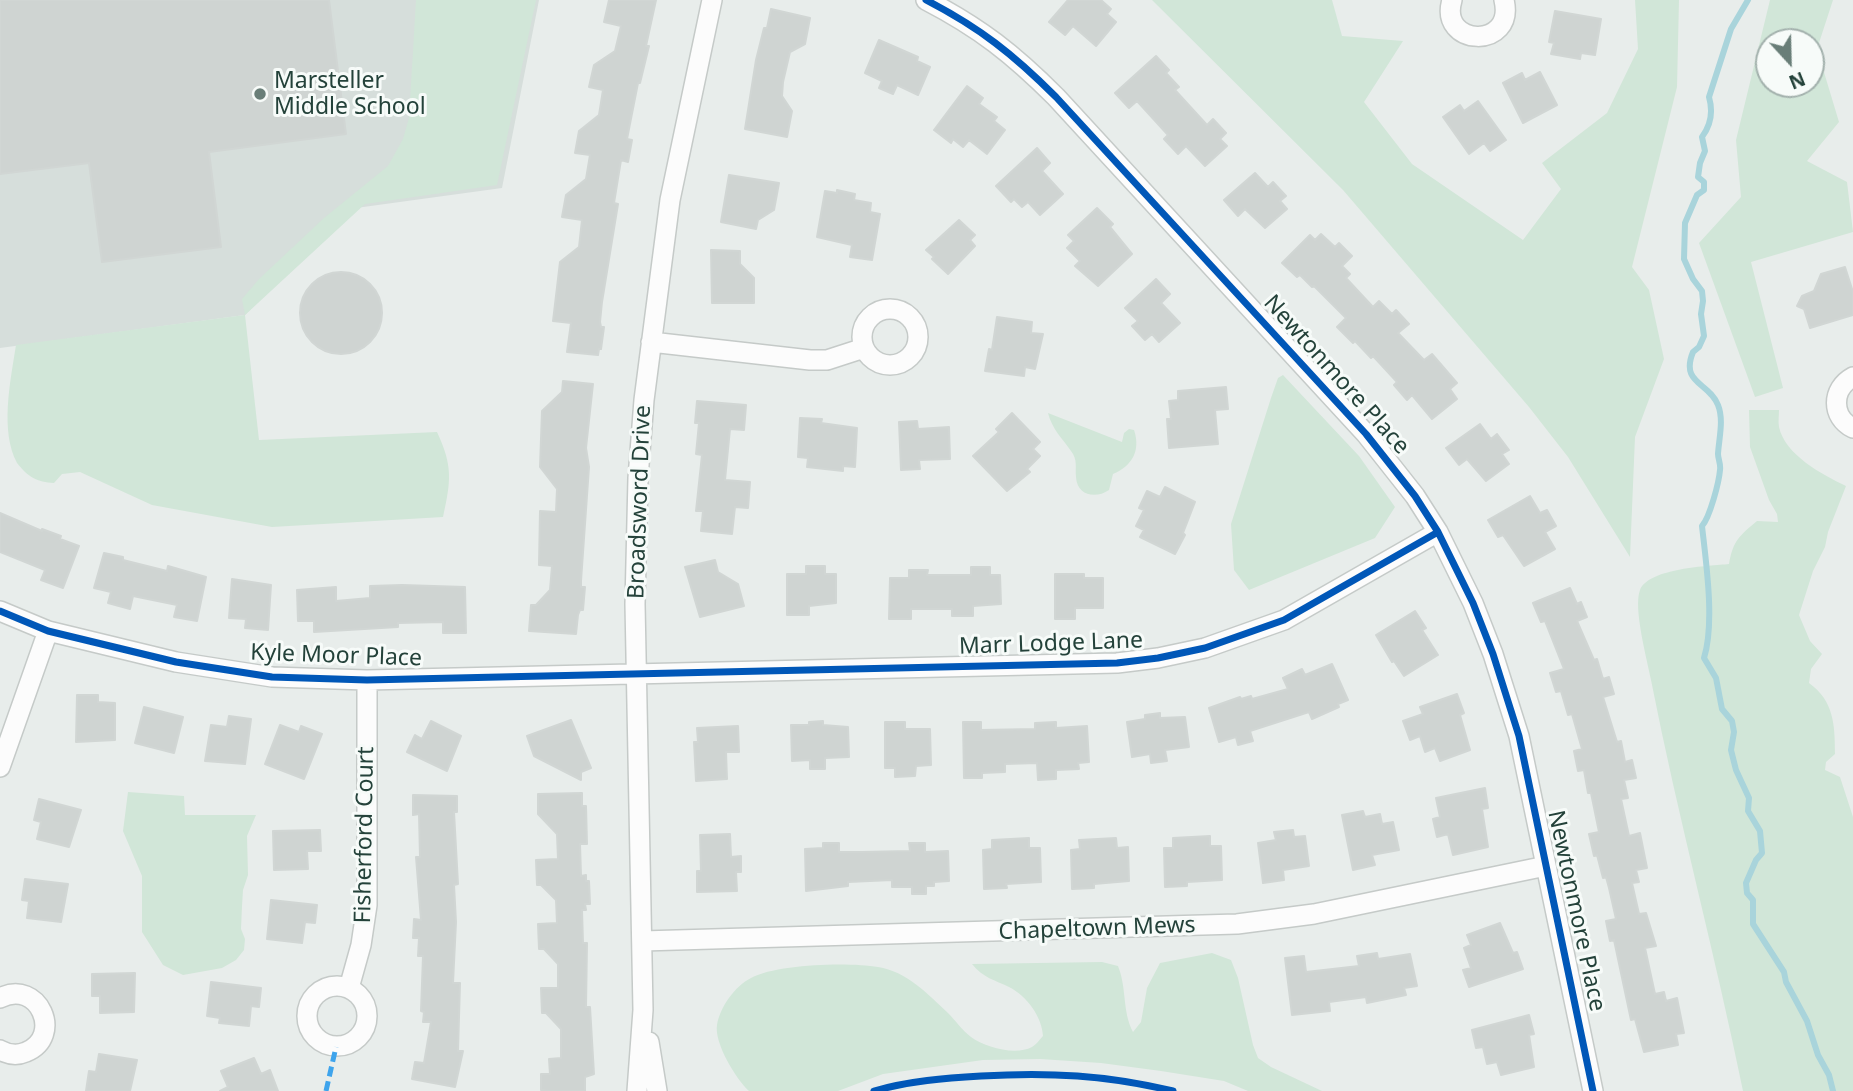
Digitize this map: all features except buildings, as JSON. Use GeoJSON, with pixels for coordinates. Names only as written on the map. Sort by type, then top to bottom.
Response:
{"type":"FeatureCollection","features":[{"type":"Feature","properties":{"kind":"street","name":"Broadsword Drive"},"geometry":{"type":"LineString","coordinates":[[637,1091],[643,1010],[635,604],[644,400],[670,200],[712,0]]}},
{"type":"Feature","properties":{"kind":"street","name":"Newtonmore Place"},"geometry":{"type":"LineString","coordinates":[[926,0],[987,34],[1023,64],[1056,97],[1367,434],[1407,485],[1438,532],[1473,603],[1520,736],[1592,1091]]}},
{"type":"Feature","properties":{"kind":"street"},"geometry":{"type":"LineString","coordinates":[[1452,0],[1450,14],[1458,29],[1464,34],[1480,37],[1496,31],[1501,24],[1506,9],[1504,0]]}},
{"type":"Feature","properties":{"kind":"street"},"geometry":{"type":"LineString","coordinates":[[651,342],[810,360],[827,360],[864,348]]}},
{"type":"Feature","properties":{"kind":"street"},"geometry":{"type":"LineString","coordinates":[[1853,377],[1842,385],[1836,400],[1843,422],[1853,428]]}},
{"type":"Feature","properties":{"kind":"street","name":"Marr Lodge Lane"},"geometry":{"type":"LineString","coordinates":[[637,673],[1117,663],[1158,659],[1205,649],[1284,620],[1438,532]]}},
{"type":"Feature","properties":{"kind":"street","name":"Kyle Moor Place"},"geometry":{"type":"LineString","coordinates":[[0,611],[48,631],[176,663],[272,677],[367,680],[637,673]]}},
{"type":"Feature","properties":{"kind":"street"},"geometry":{"type":"LineString","coordinates":[[0,767],[48,631]]}},
{"type":"Feature","properties":{"kind":"street","name":"Fisherford Court"},"geometry":{"type":"LineString","coordinates":[[349,988],[361,945],[367,905],[367,680]]}},
{"type":"Feature","properties":{"kind":"street","name":"Chapeltown Mews"},"geometry":{"type":"LineString","coordinates":[[642,942],[1237,924],[1314,914],[1546,866]]}},
{"type":"Feature","properties":{"kind":"street"},"geometry":{"type":"LineString","coordinates":[[0,998],[16,994],[27,996],[42,1010],[45,1020],[41,1040],[34,1048],[15,1055],[0,1050]]}},
{"type":"Feature","properties":{"kind":"street","name":"Broadsword Drive"},"geometry":{"type":"LineString","coordinates":[[643,1010],[657,1091]]}},
{"type":"Feature","properties":{"kind":"shaded area","name":"Marsteller Middle School"},"geometry":{"type":"Polygon","coordinates":[[[0,0],[539,0],[502,188],[356,208],[245,315],[0,348],[0,0]]]}},
{"type":"Feature","properties":{"kind":"green space"},"geometry":{"type":"Polygon","coordinates":[[[416,0],[536,0],[497,185],[365,204],[245,315],[242,299],[259,279],[324,218],[388,166],[403,139],[409,118],[416,0]]]}},
{"type":"Feature","properties":{"kind":"green space"},"geometry":{"type":"Polygon","coordinates":[[[1152,0],[1332,0],[1342,36],[1403,41],[1364,102],[1412,164],[1523,240],[1561,189],[1542,163],[1607,113],[1638,49],[1635,0],[1679,0],[1677,87],[1632,267],[1649,290],[1664,359],[1635,437],[1630,557],[1568,457],[1529,407],[1343,190],[1152,0]]]}},
{"type":"Feature","properties":{"kind":"green space"},"geometry":{"type":"Polygon","coordinates":[[[1770,0],[1833,0],[1824,28],[1763,28],[1770,0]]]}},
{"type":"Feature","properties":{"kind":"green space"},"geometry":{"type":"Polygon","coordinates":[[[1755,62],[1755,98],[1825,98],[1825,76],[1839,122],[1807,161],[1847,182],[1853,232],[1751,262],[1783,388],[1755,397],[1699,243],[1741,197],[1736,140],[1755,62]]]}},
{"type":"Feature","properties":{"kind":"green space"},"geometry":{"type":"Polygon","coordinates":[[[245,315],[259,440],[437,432],[446,455],[449,474],[443,517],[272,527],[152,505],[80,472],[62,474],[54,483],[43,481],[33,478],[17,463],[8,422],[9,391],[16,345],[245,315]]]}},
{"type":"Feature","properties":{"kind":"green space"},"geometry":{"type":"Polygon","coordinates":[[[1283,375],[1359,456],[1395,507],[1375,538],[1249,590],[1234,570],[1231,524],[1271,398],[1278,378],[1283,375]]]}},
{"type":"Feature","properties":{"kind":"green space"},"geometry":{"type":"Polygon","coordinates":[[[1749,410],[1779,410],[1779,427],[1789,446],[1806,463],[1846,486],[1799,615],[1810,641],[1822,654],[1811,669],[1809,683],[1824,698],[1833,724],[1835,754],[1826,762],[1825,770],[1840,777],[1853,817],[1853,1091],[1743,1091],[1639,621],[1638,598],[1646,583],[1655,577],[1680,570],[1729,564],[1735,544],[1751,526],[1757,521],[1778,522],[1750,447],[1749,410]]]}},
{"type":"Feature","properties":{"kind":"green space"},"geometry":{"type":"Polygon","coordinates":[[[1048,413],[1122,442],[1124,433],[1129,429],[1134,430],[1136,445],[1133,457],[1125,467],[1113,474],[1109,490],[1093,495],[1083,492],[1077,483],[1075,457],[1055,429],[1048,413]]]}},
{"type":"Feature","properties":{"kind":"green space"},"geometry":{"type":"Polygon","coordinates":[[[128,792],[184,796],[185,815],[256,815],[247,836],[248,875],[243,890],[241,929],[245,939],[244,950],[236,960],[222,968],[183,975],[163,965],[142,932],[142,876],[123,831],[128,792]]]}},
{"type":"Feature","properties":{"kind":"green space"},"geometry":{"type":"Polygon","coordinates":[[[1212,953],[1231,960],[1258,1058],[1322,1091],[1248,1091],[1224,1081],[1161,1071],[1040,1059],[983,1060],[883,1074],[838,1091],[749,1091],[727,1060],[717,1033],[717,1025],[725,1004],[739,986],[751,978],[795,967],[865,965],[888,969],[916,985],[977,1041],[1000,1049],[1025,1050],[1043,1036],[1040,1022],[1032,1008],[1016,991],[985,976],[972,964],[1102,962],[1118,966],[1127,1016],[1133,1032],[1141,1022],[1147,988],[1160,963],[1212,953]]]}},
{"type":"Feature","properties":{"kind":"waterway"},"geometry":{"type":"LineString","coordinates":[[1748,0],[1731,29],[1709,97],[1710,118],[1702,137],[1705,151],[1698,177],[1704,182],[1704,190],[1697,195],[1685,223],[1684,259],[1702,291],[1703,301],[1701,314],[1704,336],[1699,347],[1693,352],[1690,371],[1697,382],[1714,397],[1721,417],[1719,475],[1711,507],[1702,526],[1709,610],[1704,658],[1716,678],[1722,709],[1732,721],[1734,732],[1731,750],[1736,770],[1749,798],[1748,811],[1760,831],[1762,853],[1746,883],[1747,893],[1753,900],[1753,924],[1784,972],[1786,982],[1807,1021],[1833,1091]]}},
{"type":"Feature","properties":{"kind":"marked path"},"geometry":{"type":"LineString","coordinates":[[326,1091],[336,1047]]}},
{"type":"Feature","properties":{"kind":"cycle path"},"geometry":{"type":"LineString","coordinates":[[926,0],[995,43],[1056,97],[1366,434],[1415,496],[1438,532],[1473,603],[1493,654],[1519,736],[1593,1091]]}},
{"type":"Feature","properties":{"kind":"cycle path"},"geometry":{"type":"LineString","coordinates":[[0,611],[48,631],[176,662],[272,677],[367,680],[1117,663],[1205,648],[1284,620],[1438,532]]}},
{"type":"Feature","properties":{"kind":"cycle path"},"geometry":{"type":"LineString","coordinates":[[874,1091],[941,1079],[1030,1074],[1101,1078],[1173,1091]]}},
{"type":"Feature","properties":{"kind":"place","name":"Marsteller Middle School"},"geometry":{"type":"Point","coordinates":[260,94]}}]}
